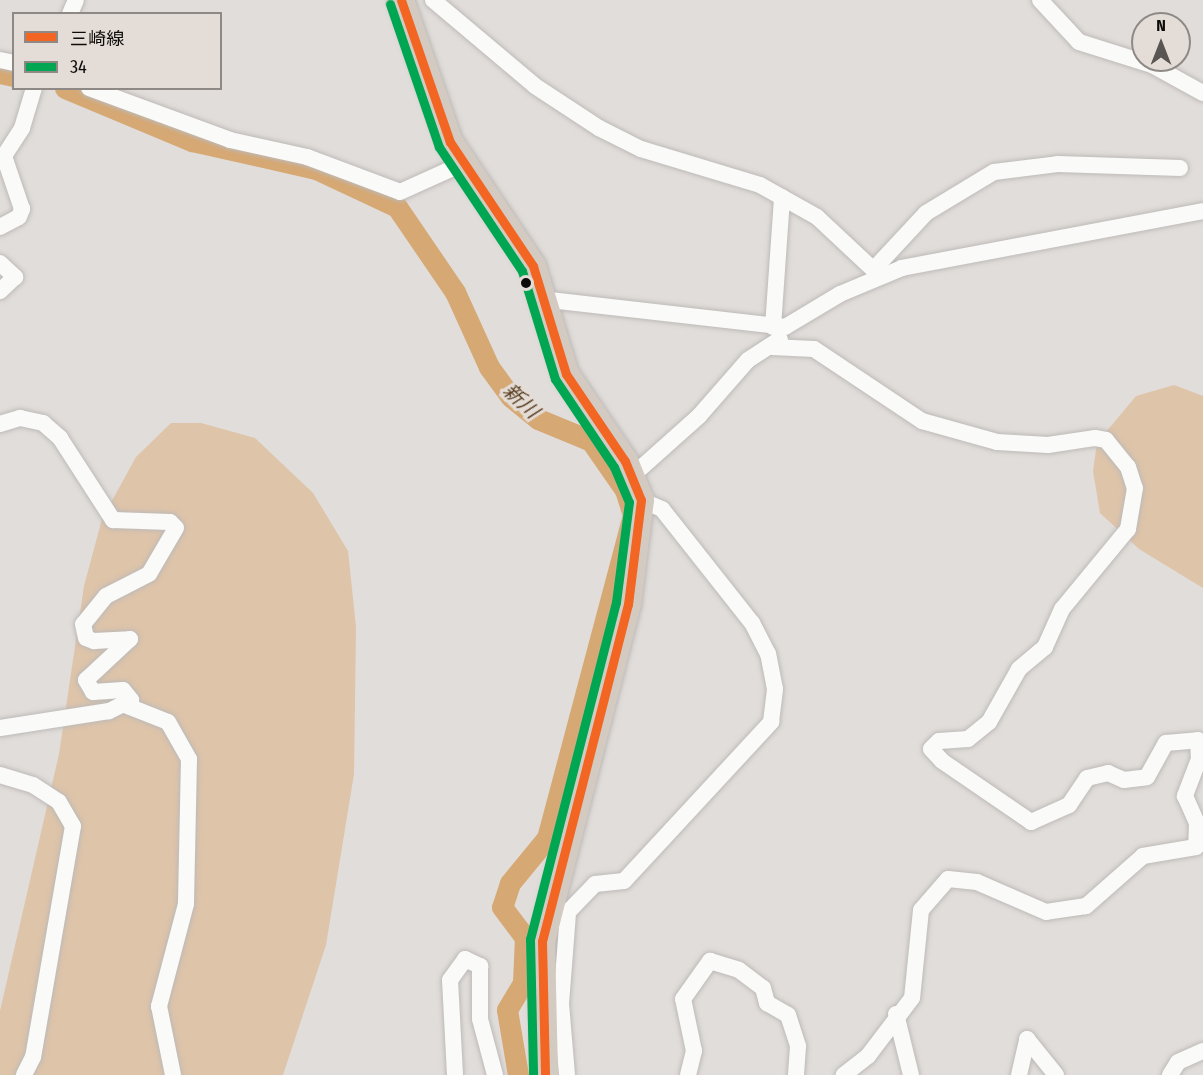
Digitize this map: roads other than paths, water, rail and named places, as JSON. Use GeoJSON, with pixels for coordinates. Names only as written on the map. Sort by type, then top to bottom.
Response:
{"type":"FeatureCollection","features":[{"type":"Feature","properties":{"kind":"highway"},"geometry":{"type":"LineString","coordinates":[[401,0],[462,164],[533,266],[541,299],[567,374],[633,475],[641,500],[628,604],[542,941],[545,1075]]}},
{"type":"Feature","properties":{"kind":"street"},"geometry":{"type":"LineString","coordinates":[[433,0],[535,86],[619,140],[782,197],[817,217],[877,272]]}},
{"type":"Feature","properties":{"kind":"street"},"geometry":{"type":"LineString","coordinates":[[1040,0],[1079,42],[1152,65],[1203,93]]}},
{"type":"Feature","properties":{"kind":"street"},"geometry":{"type":"LineString","coordinates":[[0,227],[18,217],[22,209],[4,156],[22,128],[33,90]]}},
{"type":"Feature","properties":{"kind":"street"},"geometry":{"type":"LineString","coordinates":[[94,90],[230,140],[307,157],[400,192],[462,164]]}},
{"type":"Feature","properties":{"kind":"street"},"geometry":{"type":"LineString","coordinates":[[877,272],[926,213],[994,172],[1058,164],[1180,168]]}},
{"type":"Feature","properties":{"kind":"street"},"geometry":{"type":"LineString","coordinates":[[772,347],[779,327],[782,197]]}},
{"type":"Feature","properties":{"kind":"street"},"geometry":{"type":"LineString","coordinates":[[541,299],[779,327],[877,272],[1203,211]]}},
{"type":"Feature","properties":{"kind":"street"},"geometry":{"type":"LineString","coordinates":[[0,263],[15,277],[0,291]]}},
{"type":"Feature","properties":{"kind":"street"},"geometry":{"type":"LineString","coordinates":[[633,475],[699,416],[748,360],[772,347],[814,349],[922,421],[997,442],[1048,445],[1095,438],[1112,446],[1128,467],[1135,488],[1128,529],[1062,609],[1045,647],[1019,669],[989,722],[968,739],[939,741],[932,749],[951,769],[1031,822],[1069,806],[1087,778],[1108,773],[1124,780],[1147,777],[1166,743],[1197,740],[1199,759],[1185,796],[1197,823],[1196,847],[1143,856],[1086,906],[1068,911],[1046,912],[977,882],[948,879],[921,910],[912,998],[896,1014],[868,1056],[844,1075]]}},
{"type":"Feature","properties":{"kind":"street"},"geometry":{"type":"LineString","coordinates":[[0,424],[20,418],[43,423],[65,445],[113,520],[175,524],[148,574],[106,596],[83,624],[86,638],[94,641],[130,639],[86,680],[93,692],[123,690],[131,700],[125,705],[37,726],[0,728]]}},
{"type":"Feature","properties":{"kind":"street"},"geometry":{"type":"LineString","coordinates":[[567,1075],[561,1004],[568,912],[595,884],[624,881],[771,722],[775,689],[768,654],[752,623],[662,509],[641,500]]}},
{"type":"Feature","properties":{"kind":"street"},"geometry":{"type":"LineString","coordinates":[[125,705],[168,722],[189,759],[186,904],[159,1006],[173,1075]]}},
{"type":"Feature","properties":{"kind":"street"},"geometry":{"type":"LineString","coordinates":[[0,775],[33,785],[59,802],[73,826],[33,1057],[24,1075]]}},
{"type":"Feature","properties":{"kind":"street"},"geometry":{"type":"LineString","coordinates":[[455,1075],[450,980],[465,959],[480,966],[480,1019],[495,1075]]}},
{"type":"Feature","properties":{"kind":"street"},"geometry":{"type":"LineString","coordinates":[[688,1075],[694,1051],[683,999],[710,961],[740,970],[763,988],[767,1003],[788,1015],[798,1046],[796,1075]]}},
{"type":"Feature","properties":{"kind":"street"},"geometry":{"type":"LineString","coordinates":[[896,1014],[911,1075]]}},
{"type":"Feature","properties":{"kind":"street"},"geometry":{"type":"LineString","coordinates":[[1019,1075],[1027,1039],[1056,1075]]}},
{"type":"Feature","properties":{"kind":"street"},"geometry":{"type":"LineString","coordinates":[[1170,1075],[1178,1062],[1203,1051]]}},
{"type":"Feature","properties":{"kind":"waterway","name":"新川"},"geometry":{"type":"LineString","coordinates":[[0,73],[12,76]]}},
{"type":"Feature","properties":{"kind":"waterway","name":"新川"},"geometry":{"type":"LineString","coordinates":[[70,90],[192,141],[316,169],[397,207],[455,292],[489,367],[511,397],[538,419],[591,441],[625,490],[633,515],[547,838],[510,883],[502,907],[525,937],[523,983],[507,1010],[518,1075]]}}]}
